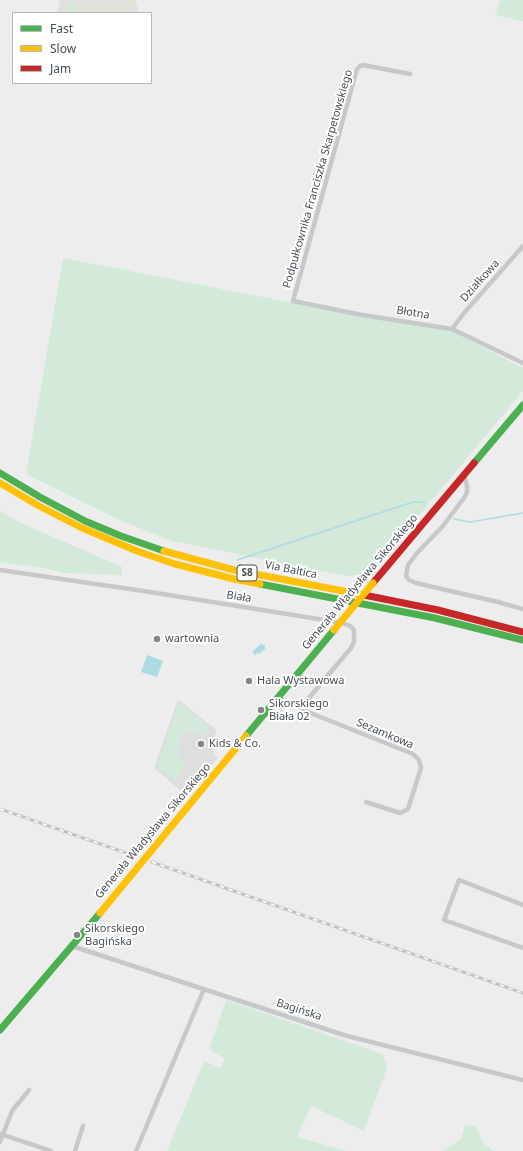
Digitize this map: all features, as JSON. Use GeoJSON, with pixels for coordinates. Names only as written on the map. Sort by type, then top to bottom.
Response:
{"type":"FeatureCollection","features":[{"type":"Feature","properties":{"kind":"main road","name":"Generała Władysława Sikorskiego"},"geometry":{"type":"LineString","coordinates":[[0,1030],[72,946],[373,583],[523,406]]}},
{"type":"Feature","properties":{"kind":"main road","name":"Via Baltica"},"geometry":{"type":"LineString","coordinates":[[0,473],[40,498],[85,521],[121,536],[172,554],[234,570],[438,610],[523,632]]}},
{"type":"Feature","properties":{"kind":"main road","name":"Via Baltica"},"geometry":{"type":"LineString","coordinates":[[0,483],[39,506],[82,528],[137,551],[175,564],[234,579],[435,618],[523,640]]}},
{"type":"Feature","properties":{"kind":"street","name":"Podpułkownika Franciszka Skarpetowskiego"},"geometry":{"type":"LineString","coordinates":[[293,301],[357,69],[364,65],[410,74]]}},
{"type":"Feature","properties":{"kind":"street","name":"Działkowa"},"geometry":{"type":"LineString","coordinates":[[452,329],[464,313],[523,246]]}},
{"type":"Feature","properties":{"kind":"street","name":"Błotna"},"geometry":{"type":"LineString","coordinates":[[293,301],[362,315],[452,329],[523,363]]}},
{"type":"Feature","properties":{"kind":"street"},"geometry":{"type":"LineString","coordinates":[[464,475],[467,486],[467,492],[464,498],[442,527],[417,553],[408,565],[406,576],[416,583],[523,609]]}},
{"type":"Feature","properties":{"kind":"street","name":"Biała"},"geometry":{"type":"LineString","coordinates":[[0,570],[343,623],[350,626],[354,630],[355,635],[352,648],[318,689],[300,706]]}},
{"type":"Feature","properties":{"kind":"street"},"geometry":{"type":"LineString","coordinates":[[278,697],[287,704],[300,706]]}},
{"type":"Feature","properties":{"kind":"street","name":"Sezamkowa"},"geometry":{"type":"LineString","coordinates":[[300,706],[303,710],[413,754],[419,760],[421,768],[408,810],[400,813],[366,802]]}},
{"type":"Feature","properties":{"kind":"street"},"geometry":{"type":"LineString","coordinates":[[523,905],[459,880],[444,920],[523,948]]}},
{"type":"Feature","properties":{"kind":"street","name":"Bagińska"},"geometry":{"type":"LineString","coordinates":[[72,946],[348,1036],[523,1080]]}},
{"type":"Feature","properties":{"kind":"street"},"geometry":{"type":"LineString","coordinates":[[136,1151],[204,989]]}},
{"type":"Feature","properties":{"kind":"street"},"geometry":{"type":"LineString","coordinates":[[0,1142],[1,1134],[12,1111],[29,1090]]}},
{"type":"Feature","properties":{"kind":"street"},"geometry":{"type":"LineString","coordinates":[[75,1151],[83,1126]]}},
{"type":"Feature","properties":{"kind":"street"},"geometry":{"type":"LineString","coordinates":[[1,1134],[50,1151]]}},
{"type":"Feature","properties":{"kind":"shaded area"},"geometry":{"type":"Polygon","coordinates":[[[60,0],[135,0],[139,12],[57,12],[60,0]]]}},
{"type":"Feature","properties":{"kind":"shaded area"},"geometry":{"type":"Polygon","coordinates":[[[178,699],[216,730],[213,753],[218,758],[186,795],[154,768],[178,699]]]}},
{"type":"Feature","properties":{"kind":"green space"},"geometry":{"type":"Polygon","coordinates":[[[71,0],[73,0],[77,12],[68,12],[71,0]]]}},
{"type":"Feature","properties":{"kind":"green space"},"geometry":{"type":"Polygon","coordinates":[[[500,0],[523,0],[523,21],[495,15],[500,0]]]}},
{"type":"Feature","properties":{"kind":"green space"},"geometry":{"type":"Polygon","coordinates":[[[63,258],[376,319],[452,331],[523,368],[523,391],[370,574],[347,576],[172,541],[117,519],[26,474],[63,258]]]}},
{"type":"Feature","properties":{"kind":"green space"},"geometry":{"type":"Polygon","coordinates":[[[0,511],[19,522],[122,567],[122,575],[64,573],[43,568],[0,562],[0,511]]]}},
{"type":"Feature","properties":{"kind":"green space"},"geometry":{"type":"Polygon","coordinates":[[[179,702],[209,726],[208,735],[181,732],[177,758],[185,760],[182,771],[175,781],[157,767],[179,702]]]}},
{"type":"Feature","properties":{"kind":"green space"},"geometry":{"type":"Polygon","coordinates":[[[226,1000],[383,1054],[387,1068],[364,1131],[311,1106],[297,1137],[347,1151],[167,1151],[204,1061],[221,1068],[225,1059],[209,1049],[226,1000]]]}},
{"type":"Feature","properties":{"kind":"green space"},"geometry":{"type":"Polygon","coordinates":[[[465,1125],[476,1127],[484,1144],[494,1151],[443,1151],[461,1139],[465,1125]]]}},
{"type":"Feature","properties":{"kind":"water"},"geometry":{"type":"Polygon","coordinates":[[[261,644],[265,645],[265,649],[259,654],[258,653],[255,655],[252,652],[261,644]]]}},
{"type":"Feature","properties":{"kind":"water"},"geometry":{"type":"Polygon","coordinates":[[[147,655],[163,661],[157,677],[141,672],[147,655]]]}},
{"type":"Feature","properties":{"kind":"waterway"},"geometry":{"type":"LineString","coordinates":[[237,560],[413,502],[425,502]]}},
{"type":"Feature","properties":{"kind":"waterway"},"geometry":{"type":"LineString","coordinates":[[454,519],[470,522],[523,513]]}},
{"type":"Feature","properties":{"kind":"railway"},"geometry":{"type":"LineString","coordinates":[[0,809],[132,855]]}},
{"type":"Feature","properties":{"kind":"railway"},"geometry":{"type":"LineString","coordinates":[[152,862],[523,993]]}},
{"type":"Feature","properties":{"kind":"traffic: fast"},"geometry":{"type":"LineString","coordinates":[[474,463],[523,405]]}},
{"type":"Feature","properties":{"kind":"traffic: fast"},"geometry":{"type":"LineString","coordinates":[[0,473],[40,497],[85,521],[121,536],[164,551]]}},
{"type":"Feature","properties":{"kind":"traffic: fast"},"geometry":{"type":"LineString","coordinates":[[260,584],[435,618],[523,640]]}},
{"type":"Feature","properties":{"kind":"traffic: fast"},"geometry":{"type":"LineString","coordinates":[[246,736],[334,630]]}},
{"type":"Feature","properties":{"kind":"traffic: fast"},"geometry":{"type":"LineString","coordinates":[[0,1030],[100,913]]}},
{"type":"Feature","properties":{"kind":"traffic: slow"},"geometry":{"type":"LineString","coordinates":[[0,483],[39,506],[82,528],[137,551],[175,564],[260,584]]}},
{"type":"Feature","properties":{"kind":"traffic: slow"},"geometry":{"type":"LineString","coordinates":[[164,551],[234,570],[364,595]]}},
{"type":"Feature","properties":{"kind":"traffic: slow"},"geometry":{"type":"LineString","coordinates":[[334,630],[373,583]]}},
{"type":"Feature","properties":{"kind":"traffic: slow"},"geometry":{"type":"LineString","coordinates":[[100,913],[246,736]]}},
{"type":"Feature","properties":{"kind":"traffic: jam"},"geometry":{"type":"LineString","coordinates":[[373,583],[474,463]]}},
{"type":"Feature","properties":{"kind":"traffic: jam"},"geometry":{"type":"LineString","coordinates":[[364,595],[438,610],[523,632]]}},
{"type":"Feature","properties":{"kind":"place","name":"wartownia"},"geometry":{"type":"Point","coordinates":[157,639]}},
{"type":"Feature","properties":{"kind":"place","name":"Hala Wystawowa"},"geometry":{"type":"Point","coordinates":[249,681]}},
{"type":"Feature","properties":{"kind":"place","name":"Sikorskiego Biała 02"},"geometry":{"type":"Point","coordinates":[261,710]}},
{"type":"Feature","properties":{"kind":"place","name":"Kids & Co."},"geometry":{"type":"Point","coordinates":[201,744]}},
{"type":"Feature","properties":{"kind":"place","name":"Sikorskiego Bagińska"},"geometry":{"type":"Point","coordinates":[77,935]}}]}
